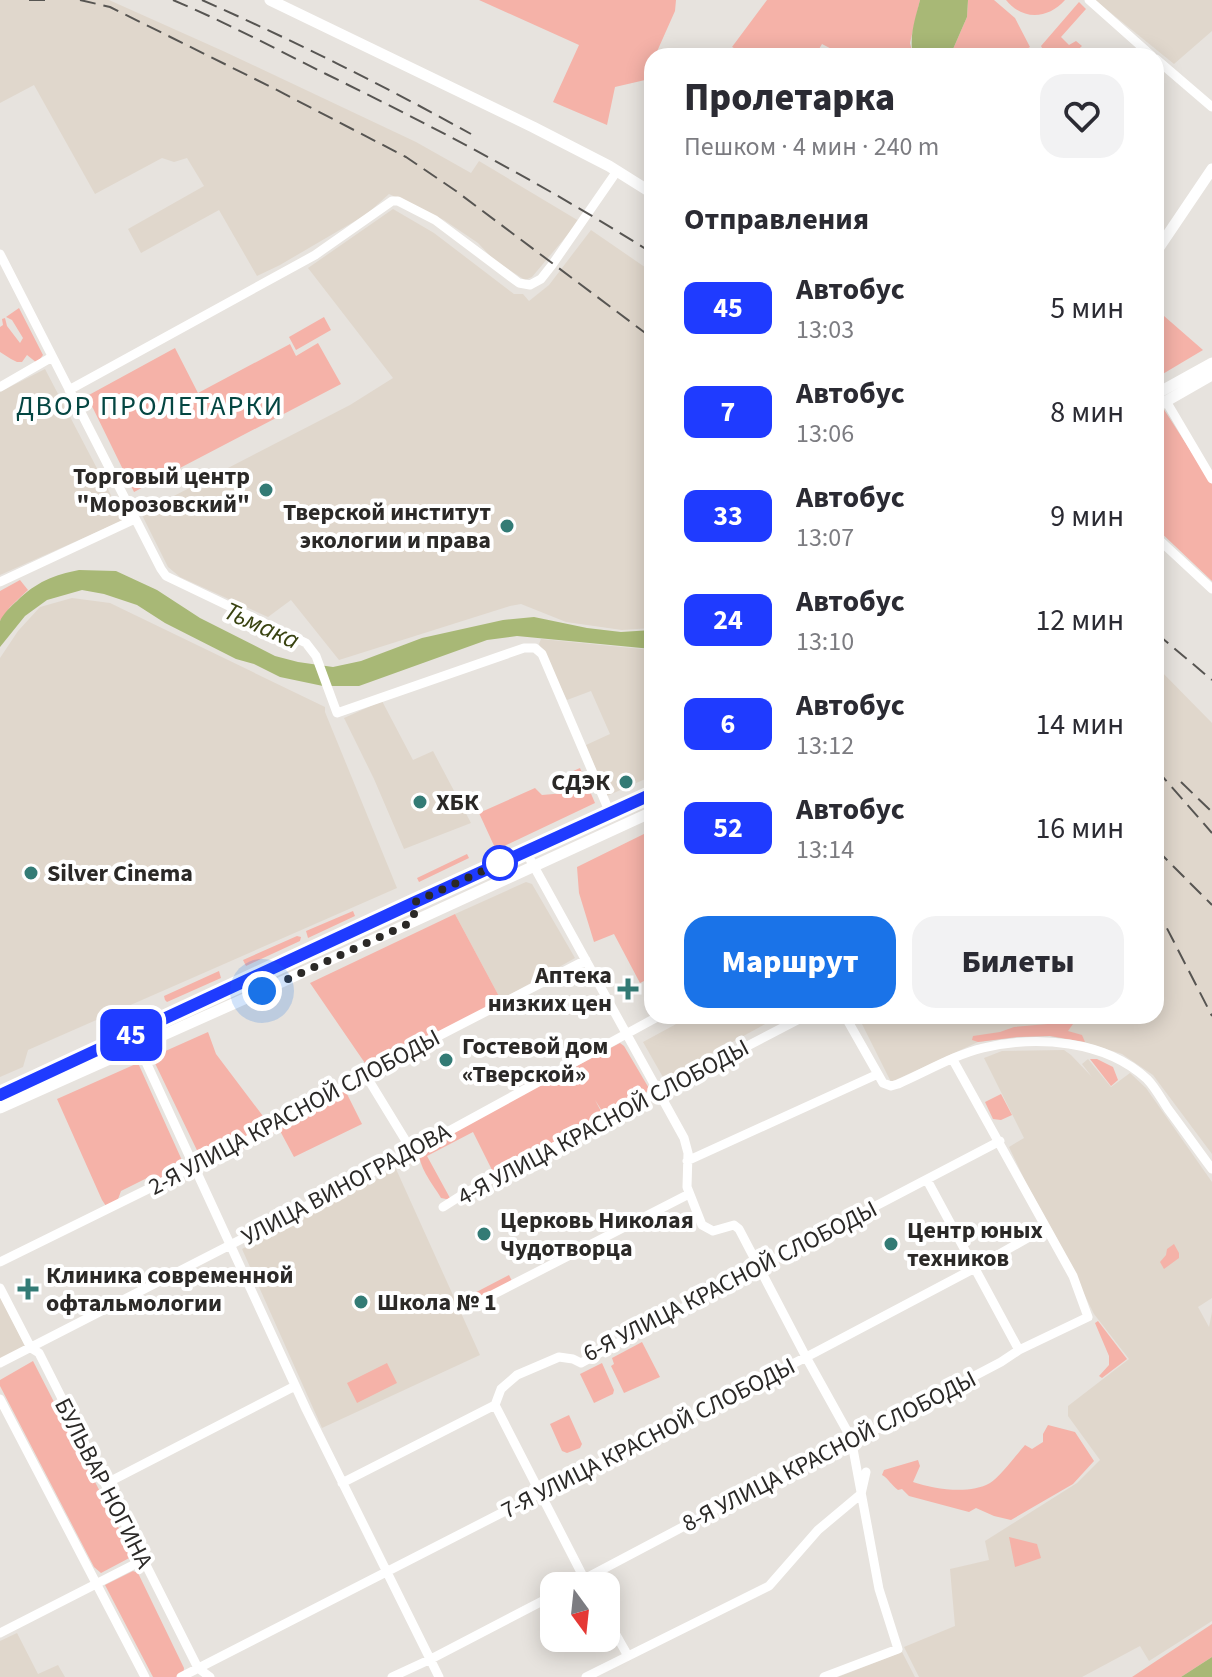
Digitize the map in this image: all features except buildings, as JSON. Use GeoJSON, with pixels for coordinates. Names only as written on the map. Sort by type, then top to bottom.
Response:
{"type":"FeatureCollection","features":[{"type":"Feature","properties":{"kind":"main road"},"geometry":{"type":"LineString","coordinates":[[270,0],[533,127],[644,188]]}},
{"type":"Feature","properties":{"kind":"main road"},"geometry":{"type":"LineString","coordinates":[[1164,240],[1212,169]]}},
{"type":"Feature","properties":{"kind":"main road"},"geometry":{"type":"LineString","coordinates":[[1164,397],[1212,363]]}},
{"type":"Feature","properties":{"kind":"main road"},"geometry":{"type":"LineString","coordinates":[[1164,398],[1212,375]]}},
{"type":"Feature","properties":{"kind":"main road"},"geometry":{"type":"LineString","coordinates":[[0,1095],[644,798]]}},
{"type":"Feature","properties":{"kind":"main road"},"geometry":{"type":"LineString","coordinates":[[607,833],[611,823],[610,813]]}},
{"type":"Feature","properties":{"kind":"main road"},"geometry":{"type":"LineString","coordinates":[[0,1108],[644,816]]}},
{"type":"Feature","properties":{"kind":"main road"},"geometry":{"type":"LineString","coordinates":[[410,923],[414,914],[413,903]]}},
{"type":"Feature","properties":{"kind":"main road"},"geometry":{"type":"LineString","coordinates":[[139,1031],[139,1047]]}},
{"type":"Feature","properties":{"kind":"street"},"geometry":{"type":"LineString","coordinates":[[1089,0],[1143,48]]}},
{"type":"Feature","properties":{"kind":"street"},"geometry":{"type":"LineString","coordinates":[[1164,66],[1212,107]]}},
{"type":"Feature","properties":{"kind":"street"},"geometry":{"type":"LineString","coordinates":[[69,390],[315,255],[392,201],[398,201],[435,220],[519,283],[534,284],[552,265],[617,171]]}},
{"type":"Feature","properties":{"kind":"street"},"geometry":{"type":"LineString","coordinates":[[0,254],[162,571],[169,578],[304,642],[316,657],[337,713],[501,655],[535,648],[542,654],[610,813]]}},
{"type":"Feature","properties":{"kind":"street"},"geometry":{"type":"LineString","coordinates":[[0,387],[52,357]]}},
{"type":"Feature","properties":{"kind":"street"},"geometry":{"type":"LineString","coordinates":[[1164,407],[1212,479]]}},
{"type":"Feature","properties":{"kind":"street"},"geometry":{"type":"LineString","coordinates":[[0,582],[135,519]]}},
{"type":"Feature","properties":{"kind":"street"},"geometry":{"type":"LineString","coordinates":[[1164,544],[1212,589]]}},
{"type":"Feature","properties":{"kind":"street"},"geometry":{"type":"LineString","coordinates":[[526,852],[685,1140],[689,1194],[701,1223],[715,1231],[732,1226],[738,1228],[851,1438],[879,1589],[898,1649],[824,1677]]}},
{"type":"Feature","properties":{"kind":"street","name":"2-Я УЛИЦА КРАСНОЙ СЛОБОДЫ"},"geometry":{"type":"LineString","coordinates":[[0,1262],[274,1127],[365,1074],[586,960]]}},
{"type":"Feature","properties":{"kind":"street","name":"УЛИЦА ВИНОГРАДОВА"},"geometry":{"type":"LineString","coordinates":[[0,1363],[412,1151],[646,1024]]}},
{"type":"Feature","properties":{"kind":"street","name":"4-Я УЛИЦА КРАСНОЙ СЛОБОДЫ"},"geometry":{"type":"LineString","coordinates":[[443,1207],[790,1024]]}},
{"type":"Feature","properties":{"kind":"street"},"geometry":{"type":"LineString","coordinates":[[850,1024],[883,1083],[896,1085],[981,1049],[1010,1043],[1050,1042],[1106,1055],[1147,1080],[1212,1169]]}},
{"type":"Feature","properties":{"kind":"street"},"geometry":{"type":"LineString","coordinates":[[139,1047],[295,1386],[439,1677]]}},
{"type":"Feature","properties":{"kind":"street"},"geometry":{"type":"LineString","coordinates":[[953,1060],[1045,1228]]}},
{"type":"Feature","properties":{"kind":"street"},"geometry":{"type":"LineString","coordinates":[[365,1074],[412,1151]]}},
{"type":"Feature","properties":{"kind":"street"},"geometry":{"type":"LineString","coordinates":[[687,1161],[878,1074]]}},
{"type":"Feature","properties":{"kind":"street","name":"6-Я УЛИЦА КРАСНОЙ СЛОБОДЫ"},"geometry":{"type":"LineString","coordinates":[[342,1483],[495,1405],[501,1389],[517,1375],[559,1357],[581,1363],[1000,1141]]}},
{"type":"Feature","properties":{"kind":"street"},"geometry":{"type":"LineString","coordinates":[[927,1180],[1019,1350]]}},
{"type":"Feature","properties":{"kind":"street"},"geometry":{"type":"LineString","coordinates":[[463,1310],[689,1194]]}},
{"type":"Feature","properties":{"kind":"street","name":"7-Я УЛИЦА КРАСНОЙ СЛОБОДЫ"},"geometry":{"type":"LineString","coordinates":[[181,1677],[806,1357],[1045,1228]]}},
{"type":"Feature","properties":{"kind":"street","name":"8-Я УЛИЦА КРАСНОЙ СЛОБОДЫ"},"geometry":{"type":"LineString","coordinates":[[606,1572],[851,1438],[879,1428],[1019,1350],[1088,1317],[1073,1276],[1045,1228]]}},
{"type":"Feature","properties":{"kind":"street","name":"БУЛЬВАР НОГИНА"},"geometry":{"type":"LineString","coordinates":[[0,1288],[31,1348],[39,1353],[198,1668],[210,1677]]}},
{"type":"Feature","properties":{"kind":"street"},"geometry":{"type":"LineString","coordinates":[[105,1484],[295,1386]]}},
{"type":"Feature","properties":{"kind":"street"},"geometry":{"type":"LineString","coordinates":[[0,1399],[145,1677]]}},
{"type":"Feature","properties":{"kind":"street"},"geometry":{"type":"LineString","coordinates":[[495,1405],[580,1572]]}},
{"type":"Feature","properties":{"kind":"street"},"geometry":{"type":"LineString","coordinates":[[586,1677],[769,1586],[818,1530],[861,1494],[866,1472]]}},
{"type":"Feature","properties":{"kind":"street"},"geometry":{"type":"LineString","coordinates":[[0,1633],[143,1560]]}},
{"type":"Feature","properties":{"kind":"street"},"geometry":{"type":"LineString","coordinates":[[392,1677],[540,1602]]}},
{"type":"Feature","properties":{"kind":"street"},"geometry":{"type":"LineString","coordinates":[[620,1642],[628,1656]]}},
{"type":"Feature","properties":{"kind":"shaded area"},"geometry":{"type":"Polygon","coordinates":[[[0,0],[109,0],[416,142],[471,173],[479,161],[579,221],[532,277],[525,280],[444,220],[389,194],[367,214],[257,276],[219,210],[141,253],[128,229],[204,186],[187,158],[174,162],[162,158],[95,194],[34,85],[0,103],[0,0]]]}},
{"type":"Feature","properties":{"kind":"shaded area"},"geometry":{"type":"Polygon","coordinates":[[[479,0],[676,0],[675,11],[659,48],[644,48],[644,80],[615,87],[607,125],[553,102],[579,45],[479,0]]]}},
{"type":"Feature","properties":{"kind":"shaded area"},"geometry":{"type":"Polygon","coordinates":[[[767,0],[920,0],[911,48],[830,48],[822,44],[820,48],[732,47],[767,0]]]}},
{"type":"Feature","properties":{"kind":"shaded area"},"geometry":{"type":"Polygon","coordinates":[[[920,0],[968,0],[967,17],[953,48],[912,48],[920,0]]]}},
{"type":"Feature","properties":{"kind":"shaded area"},"geometry":{"type":"Polygon","coordinates":[[[968,0],[994,0],[1015,18],[1030,47],[953,48],[967,17],[968,0]]]}},
{"type":"Feature","properties":{"kind":"shaded area"},"geometry":{"type":"Polygon","coordinates":[[[1006,0],[1065,0],[1051,11],[1036,15],[1020,12],[1006,0]]]}},
{"type":"Feature","properties":{"kind":"shaded area"},"geometry":{"type":"Polygon","coordinates":[[[1095,0],[1212,0],[1212,31],[1174,64],[1164,56],[1164,48],[1154,48],[1095,0]]]}},
{"type":"Feature","properties":{"kind":"shaded area"},"geometry":{"type":"Polygon","coordinates":[[[1079,2],[1086,9],[1061,37],[1069,45],[1076,41],[1082,46],[1080,48],[1041,46],[1079,2]]]}},
{"type":"Feature","properties":{"kind":"shaded area"},"geometry":{"type":"Polygon","coordinates":[[[393,209],[434,233],[514,294],[523,294],[529,301],[549,285],[591,230],[644,266],[644,629],[622,630],[566,622],[521,604],[339,660],[291,600],[268,617],[180,577],[168,567],[141,513],[350,405],[393,378],[308,268],[393,209]]]}},
{"type":"Feature","properties":{"kind":"shaded area"},"geometry":{"type":"Polygon","coordinates":[[[19,308],[43,355],[37,363],[27,355],[22,362],[17,362],[0,352],[2,319],[5,318],[7,326],[20,343],[23,338],[12,320],[6,317],[19,308]]]}},
{"type":"Feature","properties":{"kind":"shaded area"},"geometry":{"type":"Polygon","coordinates":[[[1164,316],[1203,350],[1164,373],[1164,316]]]}},
{"type":"Feature","properties":{"kind":"shaded area"},"geometry":{"type":"Polygon","coordinates":[[[324,317],[331,330],[296,350],[289,337],[324,317]]]}},
{"type":"Feature","properties":{"kind":"shaded area"},"geometry":{"type":"Polygon","coordinates":[[[318,343],[341,384],[134,492],[87,396],[175,348],[198,393],[290,344],[296,356],[318,343]]]}},
{"type":"Feature","properties":{"kind":"shaded area"},"geometry":{"type":"Polygon","coordinates":[[[45,369],[124,520],[0,575],[0,392],[45,369]]]}},
{"type":"Feature","properties":{"kind":"shaded area"},"geometry":{"type":"Polygon","coordinates":[[[1164,410],[1212,484],[1212,581],[1164,536],[1164,410]]]}},
{"type":"Feature","properties":{"kind":"shaded area"},"geometry":{"type":"Polygon","coordinates":[[[79,570],[116,571],[157,590],[200,618],[275,656],[333,667],[361,661],[422,638],[503,620],[534,617],[587,628],[621,632],[644,631],[644,648],[517,636],[487,640],[359,686],[323,686],[280,677],[236,659],[137,605],[82,590],[47,600],[25,616],[0,647],[0,621],[5,613],[31,589],[61,574],[79,570]]]}},
{"type":"Feature","properties":{"kind":"shaded area"},"geometry":{"type":"Polygon","coordinates":[[[20,580],[28,590],[0,621],[0,591],[20,580]]]}},
{"type":"Feature","properties":{"kind":"shaded area"},"geometry":{"type":"Polygon","coordinates":[[[72,598],[110,603],[325,707],[397,888],[28,1050],[23,1067],[0,1077],[0,658],[18,631],[40,607],[72,598]]]}},
{"type":"Feature","properties":{"kind":"shaded area"},"geometry":{"type":"Polygon","coordinates":[[[541,639],[644,649],[644,780],[607,796],[586,745],[610,734],[591,691],[567,700],[539,644],[541,639]]]}},
{"type":"Feature","properties":{"kind":"shaded area"},"geometry":{"type":"Polygon","coordinates":[[[1164,674],[1212,723],[1212,1154],[1153,1075],[1122,1054],[1087,1043],[1050,1036],[978,1042],[891,1082],[862,1024],[1164,1024],[1164,674]]]}},
{"type":"Feature","properties":{"kind":"shaded area"},"geometry":{"type":"Polygon","coordinates":[[[382,701],[413,760],[433,751],[471,823],[404,849],[344,718],[382,701]]]}},
{"type":"Feature","properties":{"kind":"shaded area"},"geometry":{"type":"Polygon","coordinates":[[[580,768],[595,803],[496,850],[479,813],[535,788],[542,795],[565,793],[562,776],[580,768]]]}},
{"type":"Feature","properties":{"kind":"shaded area"},"geometry":{"type":"Polygon","coordinates":[[[644,834],[644,981],[640,983],[614,934],[594,942],[579,893],[577,867],[644,834]]]}},
{"type":"Feature","properties":{"kind":"shaded area"},"geometry":{"type":"Polygon","coordinates":[[[467,854],[469,858],[419,882],[417,878],[467,854]]]}},
{"type":"Feature","properties":{"kind":"shaded area"},"geometry":{"type":"Polygon","coordinates":[[[526,882],[532,884],[575,958],[501,1000],[455,914],[526,882]]]}},
{"type":"Feature","properties":{"kind":"shaded area"},"geometry":{"type":"Polygon","coordinates":[[[353,911],[355,916],[308,938],[306,931],[353,911]]]}},
{"type":"Feature","properties":{"kind":"shaded area"},"geometry":{"type":"Polygon","coordinates":[[[455,914],[501,1000],[369,1069],[310,983],[455,914]]]}},
{"type":"Feature","properties":{"kind":"shaded area"},"geometry":{"type":"Polygon","coordinates":[[[297,936],[301,937],[300,941],[246,966],[243,960],[297,936]]]}},
{"type":"Feature","properties":{"kind":"shaded area"},"geometry":{"type":"Polygon","coordinates":[[[219,971],[221,978],[167,1002],[165,1000],[164,996],[219,971]]]}},
{"type":"Feature","properties":{"kind":"shaded area"},"geometry":{"type":"Polygon","coordinates":[[[676,1024],[765,1024],[664,1079],[643,1042],[676,1024]]]}},
{"type":"Feature","properties":{"kind":"shaded area"},"geometry":{"type":"Polygon","coordinates":[[[1073,1024],[1068,1031],[1082,1035],[1085,1042],[1050,1036],[972,1040],[973,1036],[1014,1027],[1073,1024]]]}},
{"type":"Feature","properties":{"kind":"shaded area"},"geometry":{"type":"Polygon","coordinates":[[[208,1032],[216,1054],[275,1132],[206,1169],[152,1057],[208,1032]]]}},
{"type":"Feature","properties":{"kind":"shaded area"},"geometry":{"type":"Polygon","coordinates":[[[620,1043],[650,1090],[604,1114],[595,1100],[603,1115],[451,1200],[441,1198],[430,1181],[420,1161],[420,1149],[620,1043]],[[473,1132],[427,1156],[450,1198],[494,1174],[473,1132]]]}},
{"type":"Feature","properties":{"kind":"shaded area"},"geometry":{"type":"Polygon","coordinates":[[[1064,1050],[1092,1077],[1082,1064],[1088,1059],[1111,1087],[1130,1073],[1146,1088],[1212,1182],[1212,1298],[1198,1307],[1209,1327],[1212,1312],[1212,1621],[1149,1661],[1140,1646],[1082,1677],[919,1677],[904,1647],[955,1626],[950,1569],[989,1560],[985,1541],[1077,1483],[1100,1460],[1068,1416],[1068,1406],[1129,1359],[1094,1314],[1027,1185],[1009,1147],[1024,1138],[984,1058],[1002,1051],[1064,1050]]]}},
{"type":"Feature","properties":{"kind":"shaded area"},"geometry":{"type":"Polygon","coordinates":[[[1090,1059],[1113,1067],[1118,1080],[1111,1086],[1090,1059]]]}},
{"type":"Feature","properties":{"kind":"shaded area"},"geometry":{"type":"Polygon","coordinates":[[[138,1063],[185,1167],[160,1179],[147,1178],[121,1191],[117,1202],[106,1206],[57,1099],[138,1063]]]}},
{"type":"Feature","properties":{"kind":"shaded area"},"geometry":{"type":"Polygon","coordinates":[[[345,1090],[362,1124],[294,1157],[278,1127],[345,1090]]]}},
{"type":"Feature","properties":{"kind":"shaded area"},"geometry":{"type":"Polygon","coordinates":[[[1001,1094],[1012,1115],[1001,1120],[993,1119],[985,1102],[1001,1094]]]}},
{"type":"Feature","properties":{"kind":"shaded area","name":"Школа № 1"},"geometry":{"type":"Polygon","coordinates":[[[396,1169],[480,1355],[322,1428],[242,1249],[396,1169]]]}},
{"type":"Feature","properties":{"kind":"shaded area"},"geometry":{"type":"Polygon","coordinates":[[[1174,1244],[1179,1258],[1164,1269],[1160,1262],[1167,1249],[1174,1244]]]}},
{"type":"Feature","properties":{"kind":"shaded area"},"geometry":{"type":"Polygon","coordinates":[[[509,1275],[513,1283],[467,1306],[463,1299],[509,1275]]]}},
{"type":"Feature","properties":{"kind":"shaded area"},"geometry":{"type":"Polygon","coordinates":[[[0,1296],[26,1348],[0,1361],[0,1296]]]}},
{"type":"Feature","properties":{"kind":"shaded area"},"geometry":{"type":"Polygon","coordinates":[[[1098,1321],[1127,1359],[1102,1378],[1099,1376],[1109,1365],[1109,1356],[1095,1323],[1098,1321]]]}},
{"type":"Feature","properties":{"kind":"shaded area"},"geometry":{"type":"Polygon","coordinates":[[[642,1342],[660,1377],[624,1393],[611,1366],[614,1364],[612,1358],[642,1342]]]}},
{"type":"Feature","properties":{"kind":"shaded area"},"geometry":{"type":"Polygon","coordinates":[[[33,1361],[133,1556],[101,1573],[94,1567],[0,1386],[0,1380],[33,1361]]]}},
{"type":"Feature","properties":{"kind":"shaded area"},"geometry":{"type":"Polygon","coordinates":[[[387,1363],[397,1383],[357,1403],[347,1383],[387,1363]]]}},
{"type":"Feature","properties":{"kind":"shaded area"},"geometry":{"type":"Polygon","coordinates":[[[602,1363],[614,1390],[613,1394],[594,1403],[580,1374],[602,1363]]]}},
{"type":"Feature","properties":{"kind":"shaded area"},"geometry":{"type":"Polygon","coordinates":[[[569,1415],[582,1444],[580,1448],[567,1453],[562,1451],[550,1424],[569,1415]]]}},
{"type":"Feature","properties":{"kind":"shaded area"},"geometry":{"type":"Polygon","coordinates":[[[1048,1425],[1075,1432],[1094,1461],[1073,1484],[1011,1520],[976,1508],[969,1512],[909,1496],[882,1475],[884,1470],[918,1460],[920,1466],[913,1482],[952,1490],[982,1487],[998,1476],[1025,1445],[1032,1449],[1043,1442],[1048,1425]]]}},
{"type":"Feature","properties":{"kind":"shaded area"},"geometry":{"type":"Polygon","coordinates":[[[1009,1537],[1037,1544],[1041,1558],[1015,1567],[1009,1537]]]}},
{"type":"Feature","properties":{"kind":"shaded area"},"geometry":{"type":"Polygon","coordinates":[[[133,1571],[138,1573],[184,1668],[183,1677],[153,1677],[105,1585],[133,1571]]]}},
{"type":"Feature","properties":{"kind":"shaded area"},"geometry":{"type":"Polygon","coordinates":[[[1212,1624],[1212,1657],[1181,1677],[1132,1677],[1212,1624]]]}},
{"type":"Feature","properties":{"kind":"shaded area"},"geometry":{"type":"Polygon","coordinates":[[[17,1633],[38,1674],[58,1665],[65,1677],[0,1677],[0,1641],[17,1633]]]}},
{"type":"Feature","properties":{"kind":"shaded area"},"geometry":{"type":"Polygon","coordinates":[[[902,1652],[915,1677],[838,1677],[902,1652]]]}},
{"type":"Feature","properties":{"kind":"shaded area"},"geometry":{"type":"Polygon","coordinates":[[[1212,1657],[1212,1677],[1181,1677],[1212,1657]]]}},
{"type":"Feature","properties":{"kind":"railway"},"geometry":{"type":"LineString","coordinates":[[29,0],[48,0]]}},
{"type":"Feature","properties":{"kind":"railway"},"geometry":{"type":"LineString","coordinates":[[80,0],[110,7],[406,157],[644,332]]}},
{"type":"Feature","properties":{"kind":"railway"},"geometry":{"type":"LineString","coordinates":[[173,0],[451,137],[573,204],[644,248]]}},
{"type":"Feature","properties":{"kind":"railway"},"geometry":{"type":"LineString","coordinates":[[202,0],[338,64],[471,134]]}},
{"type":"Feature","properties":{"kind":"railway"},"geometry":{"type":"LineString","coordinates":[[1164,640],[1212,680]]}},
{"type":"Feature","properties":{"kind":"railway"},"geometry":{"type":"LineString","coordinates":[[1164,778],[1212,833]]}},
{"type":"Feature","properties":{"kind":"railway"},"geometry":{"type":"LineString","coordinates":[[1181,782],[1212,812]]}},
{"type":"Feature","properties":{"kind":"railway"},"geometry":{"type":"LineString","coordinates":[[1164,857],[1212,905]]}},
{"type":"Feature","properties":{"kind":"railway"},"geometry":{"type":"LineString","coordinates":[[1164,923],[1212,1016]]}},
{"type":"Feature","properties":{"kind":"bus line","name":"45"},"geometry":{"type":"LineString","coordinates":[[0,1095],[644,798]]}},
{"type":"Feature","properties":{"kind":"place","name":"Торговый центр \"Морозовский\""},"geometry":{"type":"Point","coordinates":[266,490]}},
{"type":"Feature","properties":{"kind":"place","name":"Тверской институт экологии и права"},"geometry":{"type":"Point","coordinates":[507,526]}},
{"type":"Feature","properties":{"kind":"place","name":"СДЭК"},"geometry":{"type":"Point","coordinates":[626,782]}},
{"type":"Feature","properties":{"kind":"place","name":"ХБК"},"geometry":{"type":"Point","coordinates":[420,802]}},
{"type":"Feature","properties":{"kind":"place","name":"Silver Cinema"},"geometry":{"type":"Point","coordinates":[31,873]}},
{"type":"Feature","properties":{"kind":"place","name":"Аптека низких цен"},"geometry":{"type":"Point","coordinates":[628,989]}},
{"type":"Feature","properties":{"kind":"place","name":"Гостевой дом «Тверской»"},"geometry":{"type":"Point","coordinates":[446,1060]}},
{"type":"Feature","properties":{"kind":"place","name":"Церковь Николая Чудотворца"},"geometry":{"type":"Point","coordinates":[484,1234]}},
{"type":"Feature","properties":{"kind":"place","name":"Центр юных техников"},"geometry":{"type":"Point","coordinates":[891,1244]}},
{"type":"Feature","properties":{"kind":"place","name":"Клиника современной офтальмологии"},"geometry":{"type":"Point","coordinates":[28,1289]}},
{"type":"Feature","properties":{"kind":"place","name":"Школа № 1"},"geometry":{"type":"Point","coordinates":[361,1302]}},
{"type":"Feature","properties":{"kind":"district","name":"ДВОР ПРОЛЕТАРКИ"},"geometry":{"type":"Point","coordinates":[150,405]}},
{"type":"Feature","properties":{"kind":"route"},"geometry":{"type":"LineString","coordinates":[[262,991],[410,923],[414,914],[413,903],[500,863]]}},
{"type":"Feature","properties":{"kind":"water label","name":"Тьмака"},"geometry":{"type":"Point","coordinates":[262,625]}}]}
